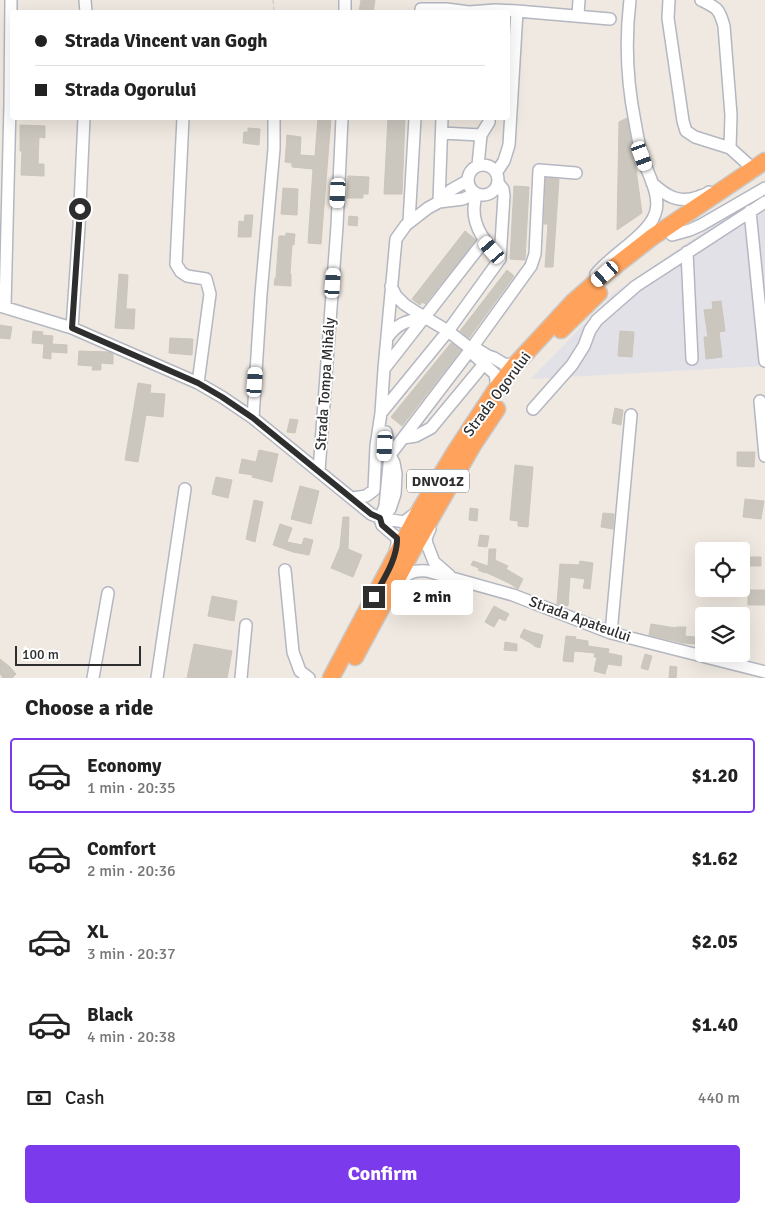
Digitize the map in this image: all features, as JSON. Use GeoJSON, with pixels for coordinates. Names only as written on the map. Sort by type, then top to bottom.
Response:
{"type":"FeatureCollection","features":[{"type":"Feature","properties":{"kind":"highway","name":"Strada Ogorului"},"geometry":{"type":"LineString","coordinates":[[342,678],[473,445],[503,400],[545,347],[592,299],[631,265],[762,165]]}},
{"type":"Feature","properties":{"kind":"highway","name":"Strada Ogorului"},"geometry":{"type":"LineString","coordinates":[[332,678],[420,510],[455,452],[497,388],[515,365],[584,291],[651,238],[762,165]]}},
{"type":"Feature","properties":{"kind":"street"},"geometry":{"type":"LineString","coordinates":[[578,16],[579,0]]}},
{"type":"Feature","properties":{"kind":"street"},"geometry":{"type":"LineString","coordinates":[[584,291],[608,260],[636,238],[652,221],[657,209],[657,200],[642,156],[630,96],[627,40],[630,0]]}},
{"type":"Feature","properties":{"kind":"street"},"geometry":{"type":"LineString","coordinates":[[669,0],[668,18],[686,131],[694,137],[730,148],[762,165]]}},
{"type":"Feature","properties":{"kind":"street"},"geometry":{"type":"LineString","coordinates":[[701,0],[716,7],[721,14],[724,26],[731,116],[730,148]]}},
{"type":"Feature","properties":{"kind":"street"},"geometry":{"type":"LineString","coordinates":[[421,7],[440,10]]}},
{"type":"Feature","properties":{"kind":"street"},"geometry":{"type":"LineString","coordinates":[[510,11],[610,19]]}},
{"type":"Feature","properties":{"kind":"street"},"geometry":{"type":"LineString","coordinates":[[381,413],[448,331],[500,259],[503,189],[497,178],[493,168],[488,166],[478,165],[470,171],[467,181],[470,190],[480,196],[494,191],[497,178],[509,145],[517,11]]}},
{"type":"Feature","properties":{"kind":"street"},"geometry":{"type":"LineString","coordinates":[[10,105],[3,307],[72,328],[198,383],[222,397],[253,418],[378,517],[382,525],[397,538],[397,546],[390,566]]}},
{"type":"Feature","properties":{"kind":"street"},"geometry":{"type":"LineString","coordinates":[[72,328],[84,120]]}},
{"type":"Feature","properties":{"kind":"street"},"geometry":{"type":"LineString","coordinates":[[183,120],[176,264],[181,272],[188,276],[206,279],[210,294],[198,383]]}},
{"type":"Feature","properties":{"kind":"street"},"geometry":{"type":"LineString","coordinates":[[253,418],[261,294],[274,149],[274,120]]}},
{"type":"Feature","properties":{"kind":"street","name":"Strada Tompa Mihály"},"geometry":{"type":"LineString","coordinates":[[319,471],[337,226],[342,120]]}},
{"type":"Feature","properties":{"kind":"street"},"geometry":{"type":"LineString","coordinates":[[409,222],[415,120]]}},
{"type":"Feature","properties":{"kind":"street"},"geometry":{"type":"LineString","coordinates":[[439,202],[442,120]]}},
{"type":"Feature","properties":{"kind":"street"},"geometry":{"type":"LineString","coordinates":[[478,165],[481,135],[489,120]]}},
{"type":"Feature","properties":{"kind":"street"},"geometry":{"type":"LineString","coordinates":[[442,133],[481,135]]}},
{"type":"Feature","properties":{"kind":"street"},"geometry":{"type":"LineString","coordinates":[[651,181],[660,191],[668,195],[683,200],[692,199],[705,195],[722,184],[762,165]]}},
{"type":"Feature","properties":{"kind":"street"},"geometry":{"type":"LineString","coordinates":[[387,457],[471,349],[533,261],[539,170],[576,174]]}},
{"type":"Feature","properties":{"kind":"street"},"geometry":{"type":"LineString","coordinates":[[353,498],[366,496],[374,490],[376,446],[381,413],[396,238],[406,224],[439,202],[451,190],[467,181]]}},
{"type":"Feature","properties":{"kind":"street"},"geometry":{"type":"LineString","coordinates":[[672,235],[701,225],[765,188]]}},
{"type":"Feature","properties":{"kind":"street"},"geometry":{"type":"LineString","coordinates":[[439,202],[463,199],[475,194]]}},
{"type":"Feature","properties":{"kind":"street"},"geometry":{"type":"LineString","coordinates":[[475,194],[474,211],[476,222],[484,241],[500,259]]}},
{"type":"Feature","properties":{"kind":"street"},"geometry":{"type":"LineString","coordinates":[[533,409],[572,365],[597,320],[636,286],[765,202]]}},
{"type":"Feature","properties":{"kind":"street"},"geometry":{"type":"LineString","coordinates":[[750,211],[765,361]]}},
{"type":"Feature","properties":{"kind":"street"},"geometry":{"type":"LineString","coordinates":[[384,369],[484,241]]}},
{"type":"Feature","properties":{"kind":"street"},"geometry":{"type":"LineString","coordinates":[[687,252],[692,359]]}},
{"type":"Feature","properties":{"kind":"street"},"geometry":{"type":"LineString","coordinates":[[391,286],[396,296],[404,304],[448,331],[471,349],[472,353],[495,374],[497,388]]}},
{"type":"Feature","properties":{"kind":"street"},"geometry":{"type":"LineString","coordinates":[[386,338],[397,326],[426,317]]}},
{"type":"Feature","properties":{"kind":"street"},"geometry":{"type":"LineString","coordinates":[[471,349],[475,348],[504,364],[515,365]]}},
{"type":"Feature","properties":{"kind":"street"},"geometry":{"type":"LineString","coordinates":[[403,438],[416,436],[431,428],[484,364]]}},
{"type":"Feature","properties":{"kind":"street"},"geometry":{"type":"LineString","coordinates":[[760,401],[765,456]]}},
{"type":"Feature","properties":{"kind":"street"},"geometry":{"type":"LineString","coordinates":[[381,413],[386,432],[387,457]]}},
{"type":"Feature","properties":{"kind":"street"},"geometry":{"type":"LineString","coordinates":[[611,633],[630,416]]}},
{"type":"Feature","properties":{"kind":"street"},"geometry":{"type":"LineString","coordinates":[[376,446],[394,463],[396,474],[395,494],[390,509],[378,517]]}},
{"type":"Feature","properties":{"kind":"street"},"geometry":{"type":"LineString","coordinates":[[157,678],[185,489]]}},
{"type":"Feature","properties":{"kind":"street","name":"Strada Apateului"},"geometry":{"type":"LineString","coordinates":[[445,495],[426,538],[426,544],[434,562],[453,578]]}},
{"type":"Feature","properties":{"kind":"street"},"geometry":{"type":"LineString","coordinates":[[378,517],[404,522],[420,510]]}},
{"type":"Feature","properties":{"kind":"street"},"geometry":{"type":"LineString","coordinates":[[285,570],[293,652],[300,670],[310,678]]}},
{"type":"Feature","properties":{"kind":"street","name":"Strada Apateului"},"geometry":{"type":"LineString","coordinates":[[363,643],[403,576],[420,571],[513,595],[611,633],[765,672]]}},
{"type":"Feature","properties":{"kind":"street"},"geometry":{"type":"LineString","coordinates":[[93,678],[108,594]]}},
{"type":"Feature","properties":{"kind":"street"},"geometry":{"type":"LineString","coordinates":[[241,678],[246,625]]}},
{"type":"Feature","properties":{"kind":"shaded area"},"geometry":{"type":"Polygon","coordinates":[[[765,194],[765,366],[531,379],[614,293],[718,222],[765,194]]]}},
{"type":"Feature","properties":{"kind":"building"},"geometry":{"type":"Polygon","coordinates":[[[361,0],[375,0],[373,10],[359,10],[361,0]]]}},
{"type":"Feature","properties":{"kind":"building"},"geometry":{"type":"Polygon","coordinates":[[[627,118],[642,213],[617,230],[619,122],[627,118]]]}},
{"type":"Feature","properties":{"kind":"building"},"geometry":{"type":"Polygon","coordinates":[[[318,120],[331,120],[321,244],[308,243],[313,169],[292,167],[292,163],[285,162],[287,135],[301,137],[300,155],[315,156],[318,120]]]}},
{"type":"Feature","properties":{"kind":"building"},"geometry":{"type":"Polygon","coordinates":[[[388,120],[405,120],[402,194],[384,194],[388,120]]]}},
{"type":"Feature","properties":{"kind":"building"},"geometry":{"type":"Polygon","coordinates":[[[20,125],[45,126],[45,138],[39,137],[38,164],[44,164],[44,176],[21,175],[20,125]]]}},
{"type":"Feature","properties":{"kind":"building"},"geometry":{"type":"Polygon","coordinates":[[[248,128],[260,129],[259,145],[243,143],[244,132],[248,132],[248,128]]]}},
{"type":"Feature","properties":{"kind":"building"},"geometry":{"type":"Polygon","coordinates":[[[348,176],[369,177],[368,194],[363,194],[363,198],[347,198],[348,176]]]}},
{"type":"Feature","properties":{"kind":"building"},"geometry":{"type":"Polygon","coordinates":[[[546,178],[559,179],[553,267],[545,267],[548,224],[544,224],[546,178]]]}},
{"type":"Feature","properties":{"kind":"building"},"geometry":{"type":"Polygon","coordinates":[[[514,186],[529,187],[525,260],[510,259],[514,186]]]}},
{"type":"Feature","properties":{"kind":"building"},"geometry":{"type":"Polygon","coordinates":[[[283,188],[298,189],[297,215],[281,214],[283,188]]]}},
{"type":"Feature","properties":{"kind":"building"},"geometry":{"type":"Polygon","coordinates":[[[245,215],[253,215],[251,237],[238,237],[239,221],[244,222],[245,215]]]}},
{"type":"Feature","properties":{"kind":"building"},"geometry":{"type":"Polygon","coordinates":[[[349,216],[358,217],[357,226],[348,225],[349,216]]]}},
{"type":"Feature","properties":{"kind":"building"},"geometry":{"type":"Polygon","coordinates":[[[465,231],[476,240],[425,304],[422,302],[420,305],[412,299],[465,231]]]}},
{"type":"Feature","properties":{"kind":"building"},"geometry":{"type":"Polygon","coordinates":[[[286,233],[295,234],[294,245],[292,245],[291,286],[274,285],[279,236],[286,236],[286,233]]]}},
{"type":"Feature","properties":{"kind":"building"},"geometry":{"type":"Polygon","coordinates":[[[507,270],[514,276],[469,338],[460,331],[507,270]]]}},
{"type":"Feature","properties":{"kind":"building"},"geometry":{"type":"Polygon","coordinates":[[[119,274],[128,275],[126,309],[135,309],[134,329],[115,328],[119,274]]]}},
{"type":"Feature","properties":{"kind":"building"},"geometry":{"type":"Polygon","coordinates":[[[721,301],[725,331],[719,332],[722,357],[706,359],[704,337],[708,337],[704,310],[713,309],[712,302],[721,301]]]}},
{"type":"Feature","properties":{"kind":"building"},"geometry":{"type":"Polygon","coordinates":[[[0,325],[12,327],[10,339],[0,338],[0,325]]]}},
{"type":"Feature","properties":{"kind":"building"},"geometry":{"type":"Polygon","coordinates":[[[33,331],[43,332],[42,335],[53,336],[52,344],[67,345],[67,353],[51,352],[51,359],[43,358],[44,344],[32,343],[33,331]]]}},
{"type":"Feature","properties":{"kind":"building"},"geometry":{"type":"Polygon","coordinates":[[[620,331],[634,332],[632,357],[618,356],[620,331]]]}},
{"type":"Feature","properties":{"kind":"building"},"geometry":{"type":"Polygon","coordinates":[[[170,338],[193,339],[192,355],[169,353],[170,338]]]}},
{"type":"Feature","properties":{"kind":"building"},"geometry":{"type":"Polygon","coordinates":[[[451,343],[461,350],[402,426],[391,417],[451,343]]]}},
{"type":"Feature","properties":{"kind":"building"},"geometry":{"type":"Polygon","coordinates":[[[79,351],[109,352],[113,354],[113,364],[101,363],[101,370],[92,370],[93,366],[78,365],[79,351]]]}},
{"type":"Feature","properties":{"kind":"building"},"geometry":{"type":"Polygon","coordinates":[[[138,383],[151,385],[150,393],[165,394],[163,417],[146,415],[138,462],[125,460],[138,383]]]}},
{"type":"Feature","properties":{"kind":"building"},"geometry":{"type":"Polygon","coordinates":[[[615,408],[623,410],[621,425],[612,423],[615,408]]]}},
{"type":"Feature","properties":{"kind":"building"},"geometry":{"type":"Polygon","coordinates":[[[290,419],[298,420],[295,433],[287,432],[290,419]]]}},
{"type":"Feature","properties":{"kind":"building"},"geometry":{"type":"Polygon","coordinates":[[[259,450],[278,454],[272,482],[252,477],[253,475],[239,473],[242,459],[256,462],[259,450]]]}},
{"type":"Feature","properties":{"kind":"building"},"geometry":{"type":"Polygon","coordinates":[[[737,452],[755,452],[754,467],[737,466],[737,452]]]}},
{"type":"Feature","properties":{"kind":"building"},"geometry":{"type":"Polygon","coordinates":[[[515,465],[533,467],[528,527],[518,526],[518,521],[510,520],[515,465]]]}},
{"type":"Feature","properties":{"kind":"building"},"geometry":{"type":"Polygon","coordinates":[[[216,477],[232,480],[228,498],[212,494],[216,477]]]}},
{"type":"Feature","properties":{"kind":"building"},"geometry":{"type":"Polygon","coordinates":[[[300,486],[319,491],[311,524],[291,519],[300,486]]]}},
{"type":"Feature","properties":{"kind":"building"},"geometry":{"type":"Polygon","coordinates":[[[745,499],[764,501],[761,519],[743,517],[745,499]]]}},
{"type":"Feature","properties":{"kind":"building"},"geometry":{"type":"Polygon","coordinates":[[[254,500],[263,502],[255,542],[246,539],[254,500]]]}},
{"type":"Feature","properties":{"kind":"building"},"geometry":{"type":"Polygon","coordinates":[[[470,508],[478,509],[477,521],[469,520],[470,508]]]}},
{"type":"Feature","properties":{"kind":"building"},"geometry":{"type":"Polygon","coordinates":[[[603,513],[614,514],[613,529],[601,527],[603,513]]]}},
{"type":"Feature","properties":{"kind":"building"},"geometry":{"type":"Polygon","coordinates":[[[343,517],[349,517],[348,549],[362,555],[353,577],[331,568],[340,547],[343,517]]]}},
{"type":"Feature","properties":{"kind":"building"},"geometry":{"type":"Polygon","coordinates":[[[280,524],[292,528],[287,542],[302,545],[304,538],[313,540],[309,555],[273,545],[280,524]]]}},
{"type":"Feature","properties":{"kind":"building"},"geometry":{"type":"Polygon","coordinates":[[[480,535],[489,536],[487,547],[478,546],[480,535]]]}},
{"type":"Feature","properties":{"kind":"building"},"geometry":{"type":"Polygon","coordinates":[[[489,549],[496,549],[495,560],[508,566],[506,569],[523,579],[518,589],[471,565],[473,561],[488,566],[489,549]]]}},
{"type":"Feature","properties":{"kind":"building"},"geometry":{"type":"Polygon","coordinates":[[[750,557],[761,557],[761,566],[750,566],[750,557]]]}},
{"type":"Feature","properties":{"kind":"building"},"geometry":{"type":"Polygon","coordinates":[[[580,561],[593,563],[590,589],[583,588],[585,579],[570,577],[568,606],[557,604],[560,564],[579,565],[580,561]]]}},
{"type":"Feature","properties":{"kind":"building"},"geometry":{"type":"Polygon","coordinates":[[[750,590],[765,590],[765,605],[748,605],[750,590]]]}},
{"type":"Feature","properties":{"kind":"building"},"geometry":{"type":"Polygon","coordinates":[[[212,596],[237,601],[234,621],[208,616],[212,596]]]}},
{"type":"Feature","properties":{"kind":"building"},"geometry":{"type":"Polygon","coordinates":[[[494,606],[509,614],[505,621],[499,618],[494,627],[485,622],[494,606]]]}},
{"type":"Feature","properties":{"kind":"building"},"geometry":{"type":"Polygon","coordinates":[[[651,624],[676,628],[686,627],[685,636],[695,637],[695,644],[683,643],[649,635],[651,624]]]}},
{"type":"Feature","properties":{"kind":"building"},"geometry":{"type":"Polygon","coordinates":[[[524,629],[543,635],[540,648],[520,637],[524,629]]]}},
{"type":"Feature","properties":{"kind":"building"},"geometry":{"type":"Polygon","coordinates":[[[566,636],[588,641],[588,646],[609,649],[608,653],[622,656],[621,666],[608,664],[605,674],[594,671],[597,657],[594,657],[595,653],[574,651],[573,662],[563,661],[566,636]]]}},
{"type":"Feature","properties":{"kind":"building"},"geometry":{"type":"Polygon","coordinates":[[[505,642],[517,644],[517,651],[504,650],[505,642]]]}},
{"type":"Feature","properties":{"kind":"building"},"geometry":{"type":"Polygon","coordinates":[[[194,644],[232,651],[227,678],[187,678],[194,644]]]}},
{"type":"Feature","properties":{"kind":"building"},"geometry":{"type":"Polygon","coordinates":[[[645,654],[652,656],[648,670],[641,668],[645,654]]]}},
{"type":"Feature","properties":{"kind":"building"},"geometry":{"type":"Polygon","coordinates":[[[0,659],[16,674],[12,678],[3,678],[0,674],[0,659]]]}},
{"type":"Feature","properties":{"kind":"building"},"geometry":{"type":"Polygon","coordinates":[[[670,666],[677,667],[676,678],[669,678],[670,666]]]}},
{"type":"Feature","properties":{"kind":"route"},"geometry":{"type":"LineString","coordinates":[[80,209],[72,328],[198,383],[222,397],[253,418],[371,514],[380,518],[382,525],[397,538],[397,546],[390,566],[374,597]]}}]}
